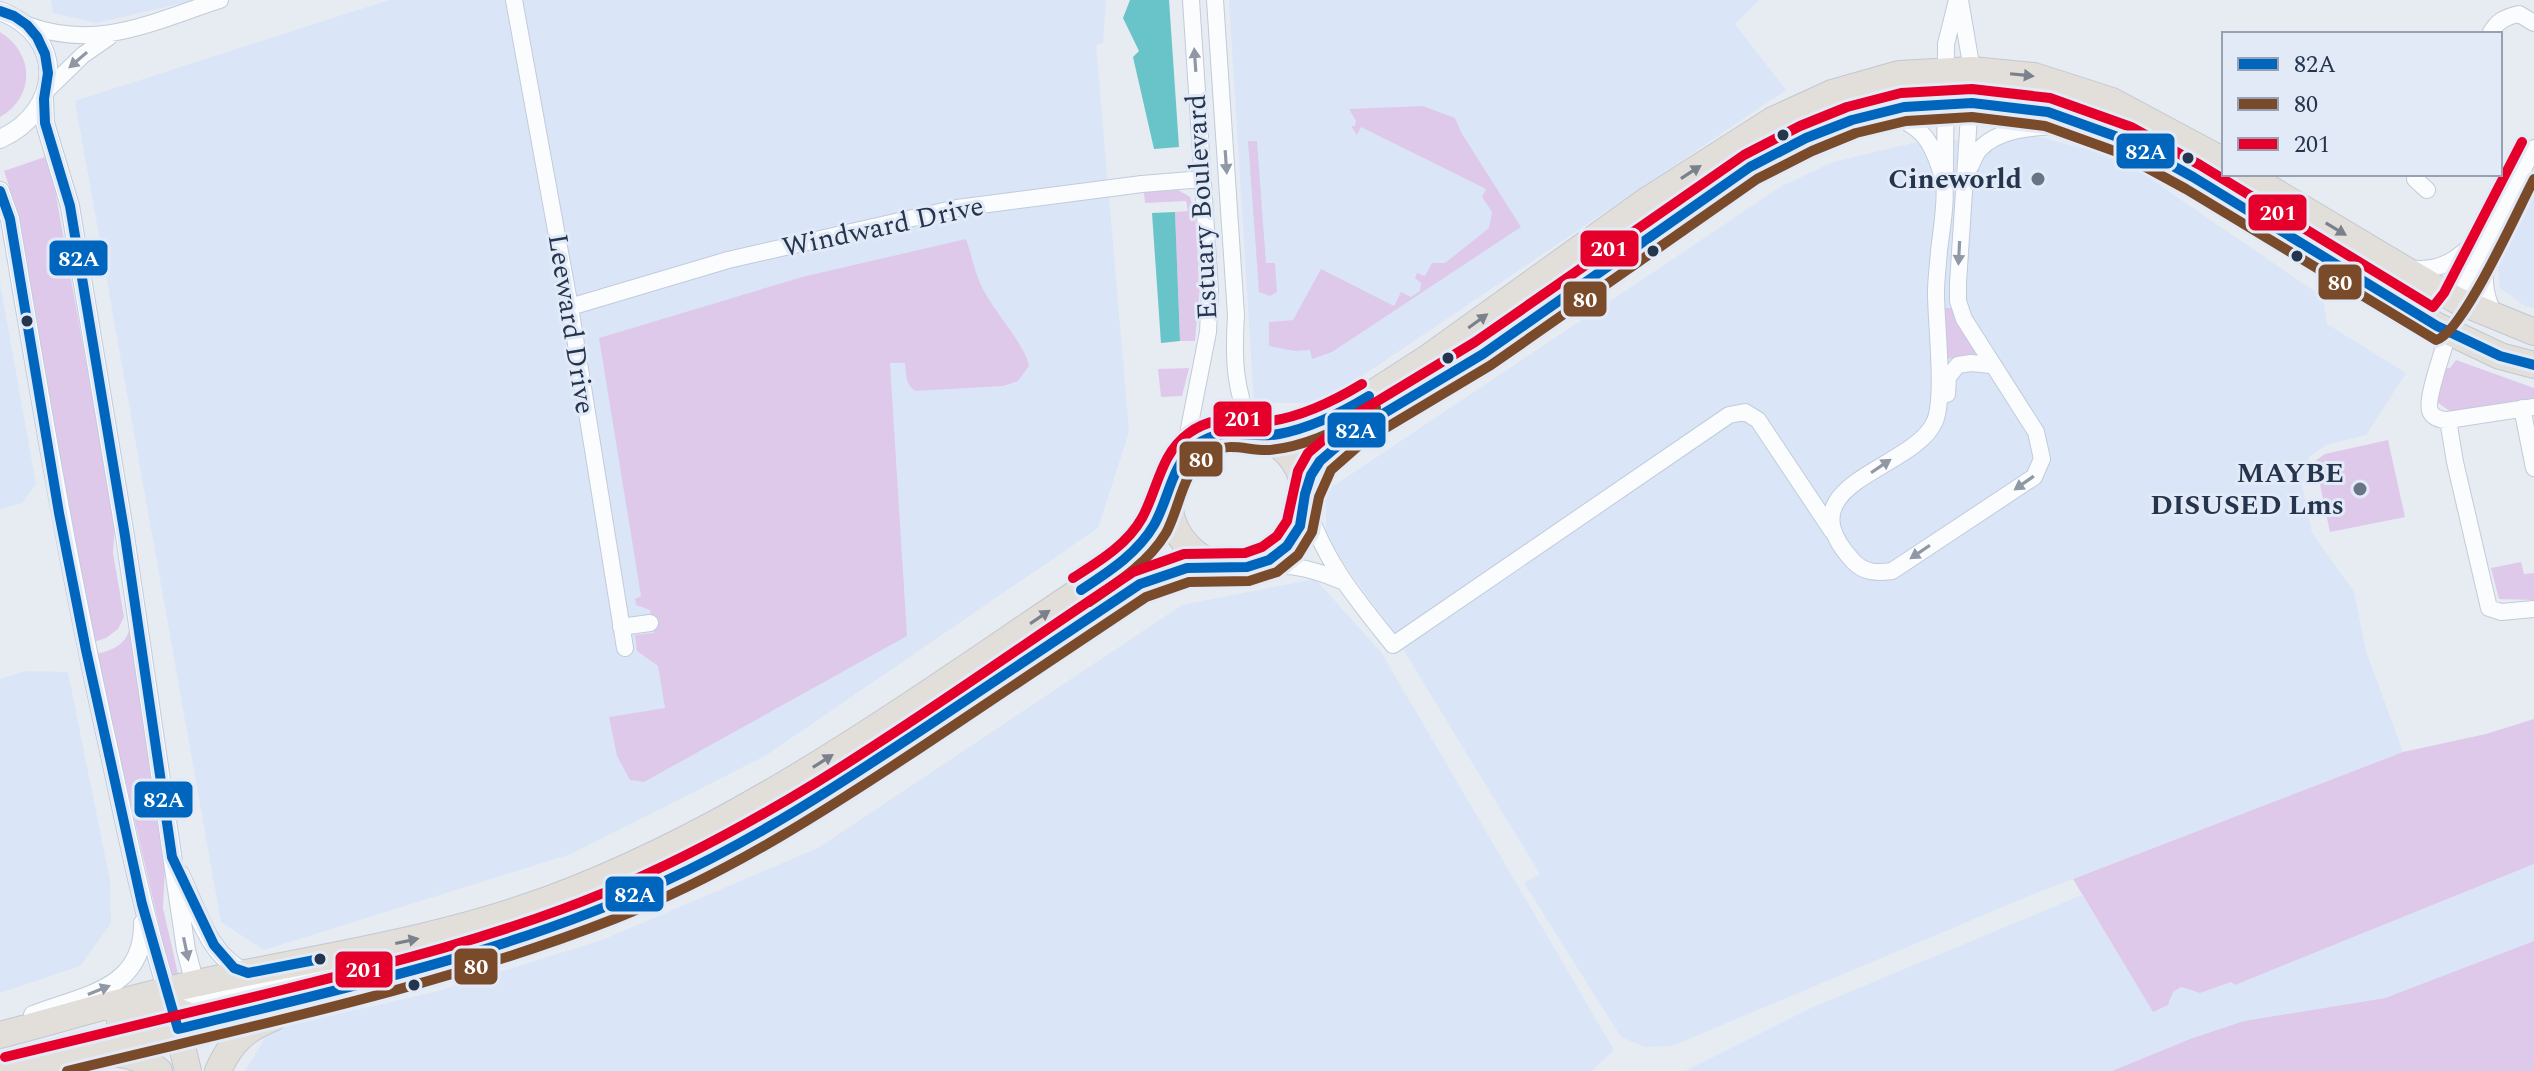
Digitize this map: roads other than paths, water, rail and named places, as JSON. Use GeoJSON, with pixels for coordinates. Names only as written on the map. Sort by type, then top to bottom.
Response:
{"type":"FeatureCollection","features":[{"type":"Feature","properties":{"kind":"highway"},"geometry":{"type":"LineString","coordinates":[[1258,435],[1333,416],[1364,399],[1426,359],[1646,201],[1773,120],[1832,93],[1899,74],[1972,70],[2034,76],[2112,101],[2222,160]]}},
{"type":"Feature","properties":{"kind":"highway"},"geometry":{"type":"LineString","coordinates":[[218,1071],[234,1042],[257,1024],[339,1000],[398,976],[494,947],[611,905],[713,857],[794,813],[1140,584],[1187,568],[1234,567],[1269,560],[1287,546],[1300,526],[1311,475],[1320,461],[1356,430],[1483,354],[1750,167],[1806,138],[1852,120],[1884,112],[1959,103],[2048,112],[2126,140],[2193,177],[2437,326],[2500,356],[2534,365]]}},
{"type":"Feature","properties":{"kind":"highway"},"geometry":{"type":"LineString","coordinates":[[2248,176],[2456,300],[2534,332]]}},
{"type":"Feature","properties":{"kind":"highway"},"geometry":{"type":"LineString","coordinates":[[2437,326],[2456,300]]}},
{"type":"Feature","properties":{"kind":"highway"},"geometry":{"type":"LineString","coordinates":[[0,1035],[200,1004],[248,973],[415,940],[549,899],[679,843],[780,788],[1116,565],[1144,539],[1183,459],[1196,445],[1213,435],[1233,431],[1258,435],[1280,446],[1293,459],[1302,476],[1306,499]]}},
{"type":"Feature","properties":{"kind":"highway"},"geometry":{"type":"LineString","coordinates":[[1170,490],[1170,511],[1182,538],[1203,559],[1234,567]]}},
{"type":"Feature","properties":{"kind":"highway"},"geometry":{"type":"LineString","coordinates":[[780,788],[794,813]]}},
{"type":"Feature","properties":{"kind":"highway"},"geometry":{"type":"LineString","coordinates":[[0,1053],[200,1004],[398,976]]}},
{"type":"Feature","properties":{"kind":"highway"},"geometry":{"type":"LineString","coordinates":[[200,1004],[211,1071]]}},
{"type":"Feature","properties":{"kind":"highway"},"geometry":{"type":"LineString","coordinates":[[8,1071],[84,1053],[172,1010]]}},
{"type":"Feature","properties":{"kind":"highway"},"geometry":{"type":"LineString","coordinates":[[172,1010],[188,1071]]}},
{"type":"Feature","properties":{"kind":"highway"},"geometry":{"type":"LineString","coordinates":[[84,1053],[133,1057],[150,1063],[159,1071]]}},
{"type":"Feature","properties":{"kind":"street"},"geometry":{"type":"LineString","coordinates":[[13,13],[51,34],[69,37],[113,34],[220,0]]}},
{"type":"Feature","properties":{"kind":"street","name":"Leeward Drive"},"geometry":{"type":"LineString","coordinates":[[514,0],[570,307],[625,648]]}},
{"type":"Feature","properties":{"kind":"street","name":"Estuary Boulevard"},"geometry":{"type":"LineString","coordinates":[[1183,459],[1208,332],[1210,290],[1191,0]]}},
{"type":"Feature","properties":{"kind":"street","name":"Estuary Boulevard"},"geometry":{"type":"LineString","coordinates":[[1215,0],[1236,315],[1233,359],[1240,399],[1258,435]]}},
{"type":"Feature","properties":{"kind":"street"},"geometry":{"type":"LineString","coordinates":[[1306,499],[1314,530],[1342,581],[1393,645],[1729,415],[1745,412],[1758,420],[1852,560],[1861,568],[1875,573],[1892,571],[2034,477],[2042,459],[2036,432],[1991,365],[1964,319],[1958,301],[1959,246],[1966,176],[1959,103],[1945,71],[1946,44],[1958,0]]}},
{"type":"Feature","properties":{"kind":"street"},"geometry":{"type":"LineString","coordinates":[[1810,499],[1841,493],[1920,439],[1934,423],[1939,404],[1936,290],[1945,182],[1959,103],[1972,70],[1958,0]]}},
{"type":"Feature","properties":{"kind":"street"},"geometry":{"type":"LineString","coordinates":[[13,13],[37,37],[45,54],[48,73],[45,123],[72,222],[125,536],[186,950],[200,1004]]}},
{"type":"Feature","properties":{"kind":"street"},"geometry":{"type":"LineString","coordinates":[[2491,32],[2506,17],[2519,14],[2534,23]]}},
{"type":"Feature","properties":{"kind":"street"},"geometry":{"type":"LineString","coordinates":[[0,139],[17,131],[33,117],[45,95],[83,55],[113,34]]}},
{"type":"Feature","properties":{"kind":"street"},"geometry":{"type":"LineString","coordinates":[[1917,73],[1934,63],[1946,44]]}},
{"type":"Feature","properties":{"kind":"street"},"geometry":{"type":"LineString","coordinates":[[1884,112],[1907,121],[1924,134],[1945,182]]}},
{"type":"Feature","properties":{"kind":"street"},"geometry":{"type":"LineString","coordinates":[[1966,176],[1979,149],[2000,136],[2038,127],[2084,125]]}},
{"type":"Feature","properties":{"kind":"street"},"geometry":{"type":"LineString","coordinates":[[2456,300],[2534,148]]}},
{"type":"Feature","properties":{"kind":"street"},"geometry":{"type":"LineString","coordinates":[[2416,176],[2427,190]]}},
{"type":"Feature","properties":{"kind":"street","name":"Windward Drive"},"geometry":{"type":"LineString","coordinates":[[570,307],[728,260],[957,208],[1203,179]]}},
{"type":"Feature","properties":{"kind":"street"},"geometry":{"type":"LineString","coordinates":[[0,191],[10,219],[59,513],[86,650],[142,904],[172,1010]]}},
{"type":"Feature","properties":{"kind":"street"},"geometry":{"type":"LineString","coordinates":[[2398,266],[2421,270],[2452,262],[2495,223]]}},
{"type":"Feature","properties":{"kind":"street"},"geometry":{"type":"LineString","coordinates":[[2495,223],[2484,271],[2484,291],[2495,317]]}},
{"type":"Feature","properties":{"kind":"street"},"geometry":{"type":"LineString","coordinates":[[2437,326],[2445,343],[2429,407],[2432,415],[2448,420],[2528,408],[2534,468]]}},
{"type":"Feature","properties":{"kind":"street"},"geometry":{"type":"LineString","coordinates":[[1939,404],[1947,398],[1948,377],[1958,365],[1991,365]]}},
{"type":"Feature","properties":{"kind":"street"},"geometry":{"type":"LineString","coordinates":[[2448,420],[2489,608],[2501,612],[2534,609]]}},
{"type":"Feature","properties":{"kind":"street"},"geometry":{"type":"LineString","coordinates":[[1837,539],[1832,520],[1841,493]]}},
{"type":"Feature","properties":{"kind":"street"},"geometry":{"type":"LineString","coordinates":[[1234,567],[1295,565],[1309,567],[1342,581]]}},
{"type":"Feature","properties":{"kind":"street"},"geometry":{"type":"LineString","coordinates":[[621,627],[650,623]]}},
{"type":"Feature","properties":{"kind":"street"},"geometry":{"type":"LineString","coordinates":[[172,857],[219,953],[234,968],[248,973]]}},
{"type":"Feature","properties":{"kind":"street"},"geometry":{"type":"LineString","coordinates":[[0,1028],[107,987],[129,973],[140,954],[143,941],[142,904]]}},
{"type":"Feature","properties":{"kind":"water"},"geometry":{"type":"Polygon","coordinates":[[[1130,0],[1169,0],[1179,147],[1154,149],[1133,57],[1139,51],[1123,18],[1130,0]]]}},
{"type":"Feature","properties":{"kind":"water"},"geometry":{"type":"Polygon","coordinates":[[[1175,212],[1180,341],[1161,343],[1152,213],[1175,212]]]}},
{"type":"Feature","properties":{"kind":"place","name":"Cineworld"},"geometry":{"type":"Point","coordinates":[2038,179]}},
{"type":"Feature","properties":{"kind":"place","name":"MAYBE DISUSED Lms"},"geometry":{"type":"Point","coordinates":[2360,489]}}]}
